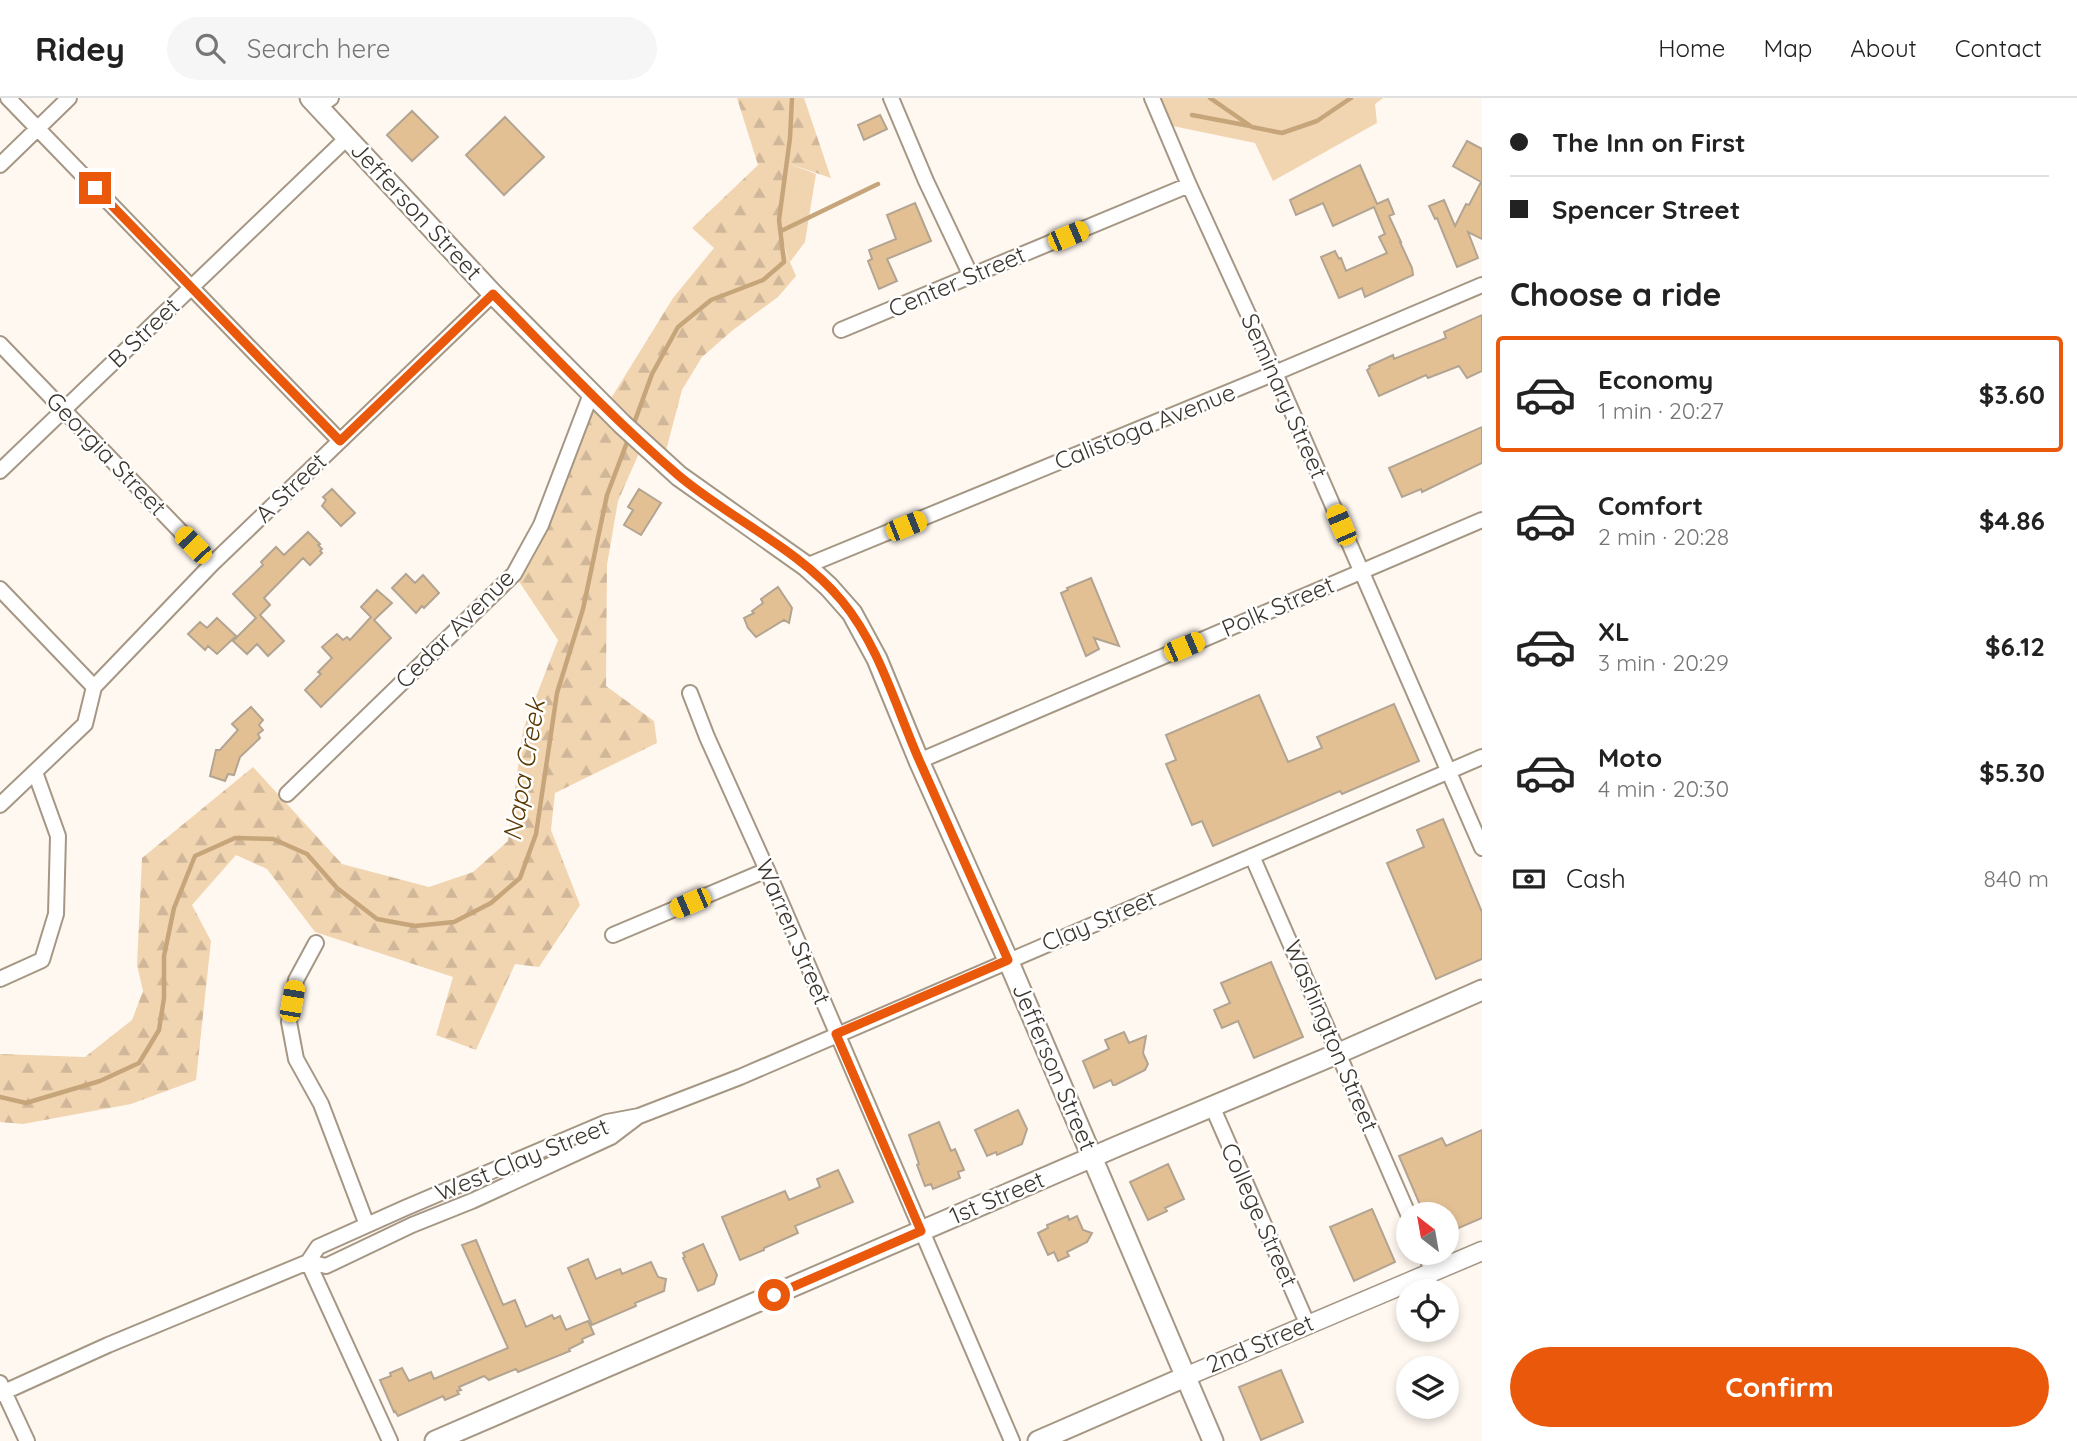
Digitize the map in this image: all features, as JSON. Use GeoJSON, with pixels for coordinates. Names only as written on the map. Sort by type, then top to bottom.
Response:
{"type":"FeatureCollection","features":[{"type":"Feature","properties":{"kind":"main road","name":"Jefferson Street"},"geometry":{"type":"LineString","coordinates":[[320,101],[348,137],[493,294],[591,394],[695,488],[806,566],[852,613],[877,659],[1213,1441]]}},
{"type":"Feature","properties":{"kind":"main road","name":"1st Street"},"geometry":{"type":"LineString","coordinates":[[436,1441],[1482,990]]}},
{"type":"Feature","properties":{"kind":"main road","name":"2nd Street"},"geometry":{"type":"LineString","coordinates":[[1038,1441],[1185,1377]]}},
{"type":"Feature","properties":{"kind":"street"},"geometry":{"type":"LineString","coordinates":[[8,98],[340,441]]}},
{"type":"Feature","properties":{"kind":"street"},"geometry":{"type":"LineString","coordinates":[[0,165],[69,98]]}},
{"type":"Feature","properties":{"kind":"street"},"geometry":{"type":"LineString","coordinates":[[891,98],[926,181],[971,276]]}},
{"type":"Feature","properties":{"kind":"street","name":"Seminary Street"},"geometry":{"type":"LineString","coordinates":[[1152,98],[1482,848]]}},
{"type":"Feature","properties":{"kind":"street","name":"B Street"},"geometry":{"type":"LineString","coordinates":[[0,471],[348,137]]}},
{"type":"Feature","properties":{"kind":"street","name":"Center Street"},"geometry":{"type":"LineString","coordinates":[[841,330],[1189,186]]}},
{"type":"Feature","properties":{"kind":"street","name":"Calistoga Avenue"},"geometry":{"type":"LineString","coordinates":[[806,566],[1482,285]]}},
{"type":"Feature","properties":{"kind":"street","name":"A Street"},"geometry":{"type":"LineString","coordinates":[[94,687],[212,564],[493,294]]}},
{"type":"Feature","properties":{"kind":"street","name":"Georgia Street"},"geometry":{"type":"LineString","coordinates":[[0,344],[212,564]]}},
{"type":"Feature","properties":{"kind":"street","name":"Cedar Avenue"},"geometry":{"type":"LineString","coordinates":[[287,794],[514,575],[541,525],[591,394]]}},
{"type":"Feature","properties":{"kind":"street","name":"Polk Street"},"geometry":{"type":"LineString","coordinates":[[919,761],[1482,520]]}},
{"type":"Feature","properties":{"kind":"street"},"geometry":{"type":"LineString","coordinates":[[0,589],[94,687],[85,724],[0,805]]}},
{"type":"Feature","properties":{"kind":"street","name":"Warren Street"},"geometry":{"type":"LineString","coordinates":[[690,694],[1013,1441]]}},
{"type":"Feature","properties":{"kind":"street","name":"Clay Street"},"geometry":{"type":"LineString","coordinates":[[639,1116],[740,1077],[1482,757]]}},
{"type":"Feature","properties":{"kind":"street"},"geometry":{"type":"LineString","coordinates":[[0,979],[42,960],[56,914],[58,836],[35,772]]}},
{"type":"Feature","properties":{"kind":"street","name":"Washington Street"},"geometry":{"type":"LineString","coordinates":[[1252,856],[1403,1202]]}},
{"type":"Feature","properties":{"kind":"street"},"geometry":{"type":"LineString","coordinates":[[613,935],[767,870]]}},
{"type":"Feature","properties":{"kind":"street"},"geometry":{"type":"LineString","coordinates":[[316,943],[296,980],[289,1022],[293,1047],[296,1059],[321,1104],[367,1225]]}},
{"type":"Feature","properties":{"kind":"street","name":"College Street"},"geometry":{"type":"LineString","coordinates":[[1212,1106],[1307,1323]]}},
{"type":"Feature","properties":{"kind":"street","name":"West Clay Street"},"geometry":{"type":"LineString","coordinates":[[1,1390],[308,1262],[318,1248],[367,1225],[607,1122],[639,1116]]}},
{"type":"Feature","properties":{"kind":"street","name":"West Clay Street"},"geometry":{"type":"LineString","coordinates":[[308,1262],[326,1266],[611,1137],[639,1116]]}},
{"type":"Feature","properties":{"kind":"street","name":"2nd Street"},"geometry":{"type":"LineString","coordinates":[[1185,1377],[1482,1251]]}},
{"type":"Feature","properties":{"kind":"street"},"geometry":{"type":"LineString","coordinates":[[308,1262],[390,1441]]}},
{"type":"Feature","properties":{"kind":"street"},"geometry":{"type":"LineString","coordinates":[[1430,1265],[1433,1272]]}},
{"type":"Feature","properties":{"kind":"street"},"geometry":{"type":"LineString","coordinates":[[1,1390],[27,1441]]}},
{"type":"Feature","properties":{"kind":"green space"},"geometry":{"type":"Polygon","coordinates":[[[737,98],[804,98],[831,178],[787,163],[779,220],[783,246],[796,276],[778,297],[702,357],[682,390],[663,462],[643,444],[618,501],[607,565],[606,686],[654,721],[657,743],[555,793],[551,830],[580,905],[539,967],[515,964],[476,1050],[436,1035],[453,977],[315,932],[267,869],[236,855],[192,905],[211,941],[196,1080],[131,1104],[23,1124],[0,1122],[0,1054],[85,1057],[132,1020],[143,991],[137,965],[142,858],[253,767],[342,864],[429,887],[473,872],[508,841],[523,730],[558,640],[514,574],[541,525],[585,388],[605,408],[673,298],[714,248],[692,228],[758,165],[737,98]]]}},
{"type":"Feature","properties":{"kind":"green space"},"geometry":{"type":"Polygon","coordinates":[[[1152,98],[1383,98],[1375,104],[1377,123],[1273,181],[1255,143],[1163,124],[1152,98]]]}},
{"type":"Feature","properties":{"kind":"green space"},"geometry":{"type":"Polygon","coordinates":[[[787,163],[816,174],[805,242],[790,262],[781,225],[787,163]]]}},
{"type":"Feature","properties":{"kind":"building"},"geometry":{"type":"Polygon","coordinates":[[[412,111],[438,137],[412,161],[387,135],[412,111]]]}},
{"type":"Feature","properties":{"kind":"building"},"geometry":{"type":"Polygon","coordinates":[[[880,115],[887,129],[864,140],[858,125],[880,115]]]}},
{"type":"Feature","properties":{"kind":"building"},"geometry":{"type":"Polygon","coordinates":[[[505,117],[544,157],[504,195],[466,155],[505,117]]]}},
{"type":"Feature","properties":{"kind":"building"},"geometry":{"type":"Polygon","coordinates":[[[1467,141],[1482,149],[1482,239],[1468,232],[1478,258],[1457,267],[1437,218],[1435,219],[1429,206],[1444,200],[1455,226],[1466,204],[1469,205],[1481,182],[1453,166],[1467,141]]]}},
{"type":"Feature","properties":{"kind":"building"},"geometry":{"type":"Polygon","coordinates":[[[1360,165],[1377,204],[1388,199],[1394,214],[1389,216],[1413,275],[1365,297],[1362,288],[1339,298],[1321,257],[1335,251],[1346,271],[1387,253],[1379,237],[1385,234],[1374,207],[1333,226],[1323,203],[1296,215],[1290,200],[1360,165]]]}},
{"type":"Feature","properties":{"kind":"building"},"geometry":{"type":"Polygon","coordinates":[[[915,203],[931,241],[887,259],[897,281],[879,289],[868,261],[872,259],[869,250],[896,239],[887,215],[915,203]]]}},
{"type":"Feature","properties":{"kind":"building"},"geometry":{"type":"Polygon","coordinates":[[[1482,315],[1482,371],[1467,378],[1459,366],[1428,378],[1426,375],[1379,396],[1367,370],[1369,366],[1393,355],[1394,359],[1446,338],[1444,332],[1482,315]]]}},
{"type":"Feature","properties":{"kind":"building"},"geometry":{"type":"Polygon","coordinates":[[[1482,427],[1482,463],[1422,492],[1421,489],[1402,497],[1389,468],[1482,427]]]}},
{"type":"Feature","properties":{"kind":"building"},"geometry":{"type":"Polygon","coordinates":[[[332,489],[355,513],[341,526],[322,506],[326,500],[323,497],[332,489]]]}},
{"type":"Feature","properties":{"kind":"building"},"geometry":{"type":"Polygon","coordinates":[[[639,489],[661,503],[641,535],[624,525],[633,510],[628,507],[639,489]]]}},
{"type":"Feature","properties":{"kind":"building"},"geometry":{"type":"Polygon","coordinates":[[[308,532],[320,544],[318,545],[322,553],[310,565],[303,558],[264,598],[270,605],[260,615],[284,641],[268,656],[257,644],[247,654],[233,641],[256,618],[233,594],[263,565],[261,562],[276,547],[284,555],[308,532]]]}},
{"type":"Feature","properties":{"kind":"building"},"geometry":{"type":"Polygon","coordinates":[[[406,574],[415,583],[423,575],[439,593],[416,613],[392,588],[406,574]]]}},
{"type":"Feature","properties":{"kind":"building"},"geometry":{"type":"Polygon","coordinates":[[[1091,578],[1119,646],[1094,638],[1099,649],[1086,656],[1061,593],[1091,578]]]}},
{"type":"Feature","properties":{"kind":"building"},"geometry":{"type":"Polygon","coordinates":[[[778,587],[792,608],[789,623],[784,620],[756,637],[744,618],[754,613],[752,611],[763,603],[761,599],[778,587]]]}},
{"type":"Feature","properties":{"kind":"building"},"geometry":{"type":"Polygon","coordinates":[[[377,590],[392,603],[374,620],[391,638],[321,707],[305,690],[332,658],[322,647],[337,634],[343,640],[347,637],[350,640],[371,617],[361,607],[377,590]]]}},
{"type":"Feature","properties":{"kind":"building"},"geometry":{"type":"Polygon","coordinates":[[[217,618],[236,636],[217,654],[208,646],[205,650],[188,634],[200,622],[207,628],[217,618]]]}},
{"type":"Feature","properties":{"kind":"building"},"geometry":{"type":"Polygon","coordinates":[[[1259,695],[1288,762],[1322,748],[1317,737],[1394,704],[1419,761],[1342,794],[1340,791],[1213,846],[1202,821],[1192,825],[1166,764],[1176,760],[1166,735],[1259,695]]]}},
{"type":"Feature","properties":{"kind":"building"},"geometry":{"type":"Polygon","coordinates":[[[251,707],[263,720],[259,725],[263,730],[258,734],[260,738],[240,757],[234,775],[228,774],[225,781],[210,776],[216,750],[220,750],[238,730],[232,724],[251,707]]]}},
{"type":"Feature","properties":{"kind":"building"},"geometry":{"type":"Polygon","coordinates":[[[1443,819],[1482,912],[1482,959],[1436,979],[1387,863],[1424,847],[1417,830],[1443,819]]]}},
{"type":"Feature","properties":{"kind":"building"},"geometry":{"type":"Polygon","coordinates":[[[1271,962],[1303,1037],[1254,1058],[1238,1021],[1222,1028],[1214,1010],[1230,1003],[1221,983],[1271,962]]]}},
{"type":"Feature","properties":{"kind":"building"},"geometry":{"type":"Polygon","coordinates":[[[1124,1032],[1129,1043],[1146,1036],[1143,1053],[1148,1064],[1145,1070],[1115,1085],[1111,1080],[1094,1088],[1083,1061],[1109,1049],[1105,1040],[1124,1032]]]}},
{"type":"Feature","properties":{"kind":"building"},"geometry":{"type":"Polygon","coordinates":[[[1018,1110],[1027,1129],[1022,1144],[997,1155],[996,1152],[987,1156],[975,1130],[1018,1110]]]}},
{"type":"Feature","properties":{"kind":"building"},"geometry":{"type":"Polygon","coordinates":[[[939,1122],[951,1151],[955,1149],[964,1170],[958,1172],[960,1178],[933,1189],[931,1184],[925,1186],[909,1135],[939,1122]]]}},
{"type":"Feature","properties":{"kind":"building"},"geometry":{"type":"Polygon","coordinates":[[[1482,1130],[1482,1218],[1460,1227],[1460,1202],[1419,1202],[1399,1156],[1442,1138],[1446,1146],[1482,1130]]]}},
{"type":"Feature","properties":{"kind":"building"},"geometry":{"type":"Polygon","coordinates":[[[1168,1164],[1184,1199],[1148,1220],[1130,1182],[1168,1164]]]}},
{"type":"Feature","properties":{"kind":"building"},"geometry":{"type":"Polygon","coordinates":[[[838,1170],[853,1202],[795,1226],[798,1233],[740,1260],[722,1217],[785,1191],[789,1200],[820,1187],[817,1179],[838,1170]]]}},
{"type":"Feature","properties":{"kind":"building"},"geometry":{"type":"Polygon","coordinates":[[[1372,1209],[1395,1262],[1354,1281],[1330,1227],[1372,1209]]]}},
{"type":"Feature","properties":{"kind":"building"},"geometry":{"type":"Polygon","coordinates":[[[1068,1216],[1069,1220],[1077,1216],[1083,1230],[1092,1233],[1087,1242],[1067,1252],[1069,1256],[1058,1261],[1054,1252],[1048,1255],[1038,1233],[1048,1228],[1047,1225],[1068,1216]]]}},
{"type":"Feature","properties":{"kind":"building"},"geometry":{"type":"Polygon","coordinates":[[[476,1240],[503,1305],[515,1300],[526,1327],[552,1315],[554,1319],[560,1316],[566,1330],[588,1321],[594,1334],[582,1339],[583,1342],[569,1349],[570,1351],[518,1372],[516,1369],[489,1380],[484,1376],[459,1387],[459,1394],[445,1400],[443,1396],[398,1416],[380,1380],[391,1376],[390,1373],[402,1368],[409,1381],[431,1372],[434,1379],[508,1348],[462,1245],[476,1240]]]}},
{"type":"Feature","properties":{"kind":"building"},"geometry":{"type":"Polygon","coordinates":[[[703,1244],[717,1275],[714,1284],[698,1291],[683,1253],[703,1244]]]}},
{"type":"Feature","properties":{"kind":"building"},"geometry":{"type":"Polygon","coordinates":[[[588,1259],[596,1279],[620,1269],[622,1274],[651,1262],[658,1277],[666,1279],[664,1291],[592,1325],[568,1268],[588,1259]]]}},
{"type":"Feature","properties":{"kind":"building"},"geometry":{"type":"Polygon","coordinates":[[[1281,1370],[1303,1422],[1261,1440],[1239,1387],[1281,1370]]]}},
{"type":"Feature","properties":{"kind":"waterway","name":"Napa Creek"},"geometry":{"type":"LineString","coordinates":[[633,426],[652,374],[678,327],[711,300],[763,280],[784,262],[779,220],[790,138],[792,98]]}},
{"type":"Feature","properties":{"kind":"waterway","name":"Napa Creek"},"geometry":{"type":"LineString","coordinates":[[1210,98],[1252,127],[1282,133],[1317,121],[1351,98]]}},
{"type":"Feature","properties":{"kind":"waterway"},"geometry":{"type":"LineString","coordinates":[[1192,115],[1250,126]]}},
{"type":"Feature","properties":{"kind":"waterway"},"geometry":{"type":"LineString","coordinates":[[781,231],[878,184]]}},
{"type":"Feature","properties":{"kind":"waterway","name":"Napa Creek"},"geometry":{"type":"LineString","coordinates":[[0,1097],[26,1103],[100,1081],[139,1063],[159,1030],[164,998],[164,956],[174,908],[195,856],[235,838],[273,839],[307,854],[337,888],[377,919],[415,926],[454,922],[491,903],[520,878],[536,834],[557,693],[583,609],[607,495],[629,437]]}},
{"type":"Feature","properties":{"kind":"route"},"geometry":{"type":"LineString","coordinates":[[95,188],[340,441],[493,294],[641,442],[695,488],[818,576],[852,613],[870,643],[919,761],[1008,960],[836,1034],[921,1231],[774,1295]]}}]}
